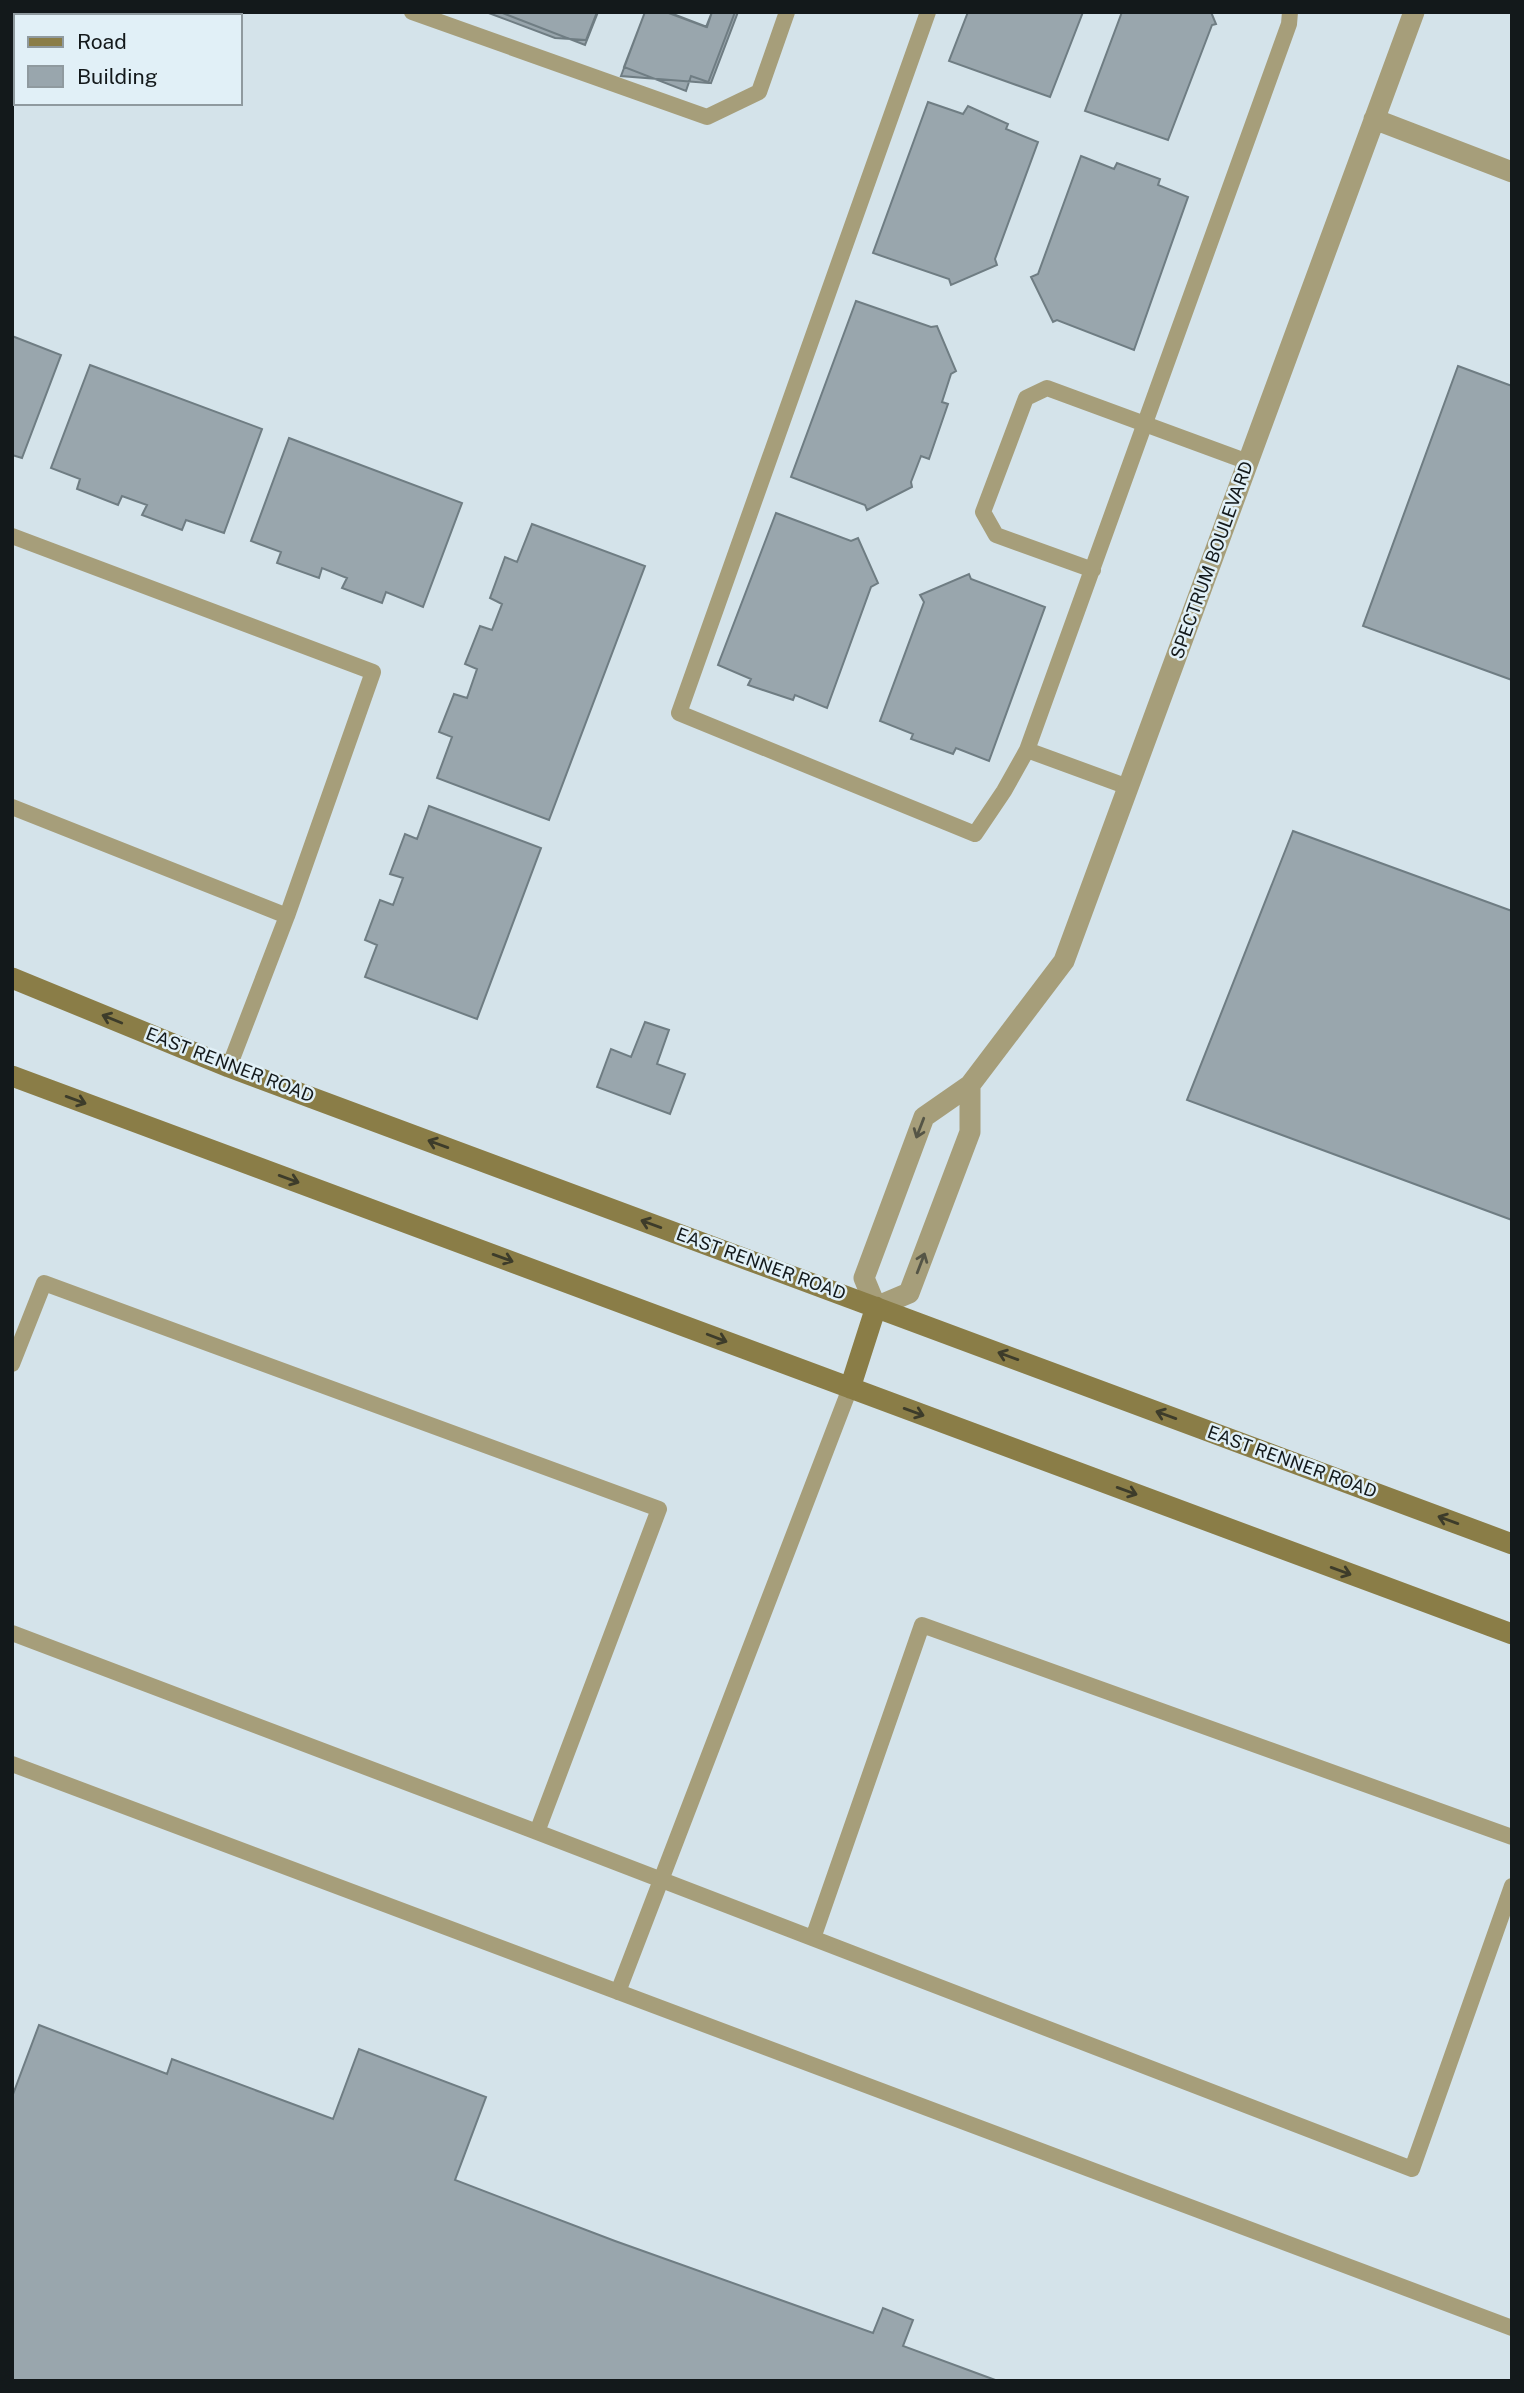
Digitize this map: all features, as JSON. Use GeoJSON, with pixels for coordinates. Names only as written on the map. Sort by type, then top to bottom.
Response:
{"type":"FeatureCollection","features":[{"type":"Feature","properties":{"kind":"main road","name":"EAST RENNER ROAD"},"geometry":{"type":"LineString","coordinates":[[12,978],[229,1067],[1512,1544]]}},
{"type":"Feature","properties":{"kind":"main road"},"geometry":{"type":"LineString","coordinates":[[12,1076],[1512,1634]]}},
{"type":"Feature","properties":{"kind":"main road"},"geometry":{"type":"LineString","coordinates":[[850,1388],[876,1307]]}},
{"type":"Feature","properties":{"kind":"street","name":"SPECTRUM BOULEVARD"},"geometry":{"type":"LineString","coordinates":[[876,1307],[863,1278],[924,1117],[970,1085],[1064,961],[1414,12]]}},
{"type":"Feature","properties":{"kind":"street"},"geometry":{"type":"LineString","coordinates":[[1374,119],[1512,172]]}},
{"type":"Feature","properties":{"kind":"street"},"geometry":{"type":"LineString","coordinates":[[876,1307],[909,1293],[970,1132],[970,1085]]}},
{"type":"Feature","properties":{"kind":"lane"},"geometry":{"type":"LineString","coordinates":[[412,12],[707,117],[759,92],[787,12]]}},
{"type":"Feature","properties":{"kind":"lane"},"geometry":{"type":"LineString","coordinates":[[928,12],[679,713],[975,834],[1027,750],[1289,24],[1290,12]]}},
{"type":"Feature","properties":{"kind":"lane"},"geometry":{"type":"LineString","coordinates":[[1093,570],[996,536],[983,512],[1026,398],[1047,388],[1248,462]]}},
{"type":"Feature","properties":{"kind":"lane"},"geometry":{"type":"LineString","coordinates":[[12,536],[373,673],[288,916],[229,1067]]}},
{"type":"Feature","properties":{"kind":"lane"},"geometry":{"type":"LineString","coordinates":[[1027,750],[1128,787]]}},
{"type":"Feature","properties":{"kind":"lane"},"geometry":{"type":"LineString","coordinates":[[12,807],[288,916]]}},
{"type":"Feature","properties":{"kind":"lane"},"geometry":{"type":"LineString","coordinates":[[12,1364],[44,1283],[659,1509],[537,1832]]}},
{"type":"Feature","properties":{"kind":"lane"},"geometry":{"type":"LineString","coordinates":[[618,1992],[850,1388]]}},
{"type":"Feature","properties":{"kind":"lane"},"geometry":{"type":"LineString","coordinates":[[813,1938],[922,1625],[1512,1837]]}},
{"type":"Feature","properties":{"kind":"lane"},"geometry":{"type":"LineString","coordinates":[[12,1633],[1412,2169],[1512,1886]]}},
{"type":"Feature","properties":{"kind":"lane"},"geometry":{"type":"LineString","coordinates":[[12,1764],[1512,2328]]}},
{"type":"Feature","properties":{"kind":"building"},"geometry":{"type":"Polygon","coordinates":[[[486,12],[597,12],[586,40],[555,38],[486,12]]]}},
{"type":"Feature","properties":{"kind":"building"},"geometry":{"type":"Polygon","coordinates":[[[500,12],[598,12],[585,45],[500,12]]]}},
{"type":"Feature","properties":{"kind":"building"},"geometry":{"type":"Polygon","coordinates":[[[645,12],[668,12],[707,27],[712,12],[738,12],[711,83],[691,76],[686,91],[624,67],[645,12]]]}},
{"type":"Feature","properties":{"kind":"building"},"geometry":{"type":"Polygon","coordinates":[[[645,12],[666,12],[706,27],[712,12],[735,12],[708,83],[621,76],[645,12]]]}},
{"type":"Feature","properties":{"kind":"building"},"geometry":{"type":"Polygon","coordinates":[[[968,12],[1083,12],[1050,97],[949,61],[968,12]]]}},
{"type":"Feature","properties":{"kind":"building"},"geometry":{"type":"Polygon","coordinates":[[[1122,12],[1211,12],[1216,24],[1212,25],[1168,140],[1085,111],[1122,12]]]}},
{"type":"Feature","properties":{"kind":"building"},"geometry":{"type":"Polygon","coordinates":[[[928,102],[963,114],[968,106],[1008,124],[1006,129],[1038,142],[995,259],[997,265],[951,285],[949,279],[873,253],[928,102]]]}},
{"type":"Feature","properties":{"kind":"building"},"geometry":{"type":"Polygon","coordinates":[[[1081,156],[1114,169],[1117,163],[1160,179],[1158,185],[1188,197],[1134,350],[1057,320],[1053,322],[1031,277],[1038,274],[1081,156]]]}},
{"type":"Feature","properties":{"kind":"building"},"geometry":{"type":"Polygon","coordinates":[[[856,301],[931,327],[937,326],[956,371],[951,374],[942,402],[948,404],[929,459],[921,456],[911,482],[912,487],[867,510],[865,505],[791,477],[856,301]]]}},
{"type":"Feature","properties":{"kind":"building"},"geometry":{"type":"Polygon","coordinates":[[[12,336],[61,355],[22,458],[12,455],[12,336]]]}},
{"type":"Feature","properties":{"kind":"building"},"geometry":{"type":"Polygon","coordinates":[[[90,365],[262,429],[224,533],[186,520],[182,530],[142,515],[147,505],[122,496],[118,505],[77,489],[80,479],[51,468],[90,365]]]}},
{"type":"Feature","properties":{"kind":"building"},"geometry":{"type":"Polygon","coordinates":[[[1458,366],[1512,386],[1512,680],[1363,626],[1458,366]]]}},
{"type":"Feature","properties":{"kind":"building"},"geometry":{"type":"Polygon","coordinates":[[[289,438],[462,503],[423,607],[386,592],[382,603],[342,588],[347,578],[322,568],[319,578],[277,563],[281,552],[251,541],[289,438]]]}},
{"type":"Feature","properties":{"kind":"building"},"geometry":{"type":"Polygon","coordinates":[[[776,513],[851,541],[858,538],[878,583],[871,587],[827,708],[795,695],[793,700],[748,685],[751,679],[718,665],[776,513]]]}},
{"type":"Feature","properties":{"kind":"building"},"geometry":{"type":"Polygon","coordinates":[[[532,524],[645,566],[549,820],[437,778],[452,737],[439,732],[454,694],[467,698],[477,669],[465,664],[480,626],[492,630],[502,604],[490,598],[505,557],[517,562],[532,524]]]}},
{"type":"Feature","properties":{"kind":"building"},"geometry":{"type":"Polygon","coordinates":[[[969,574],[971,579],[1045,607],[989,761],[956,748],[953,754],[911,739],[913,734],[880,721],[924,602],[920,595],[969,574]]]}},
{"type":"Feature","properties":{"kind":"building"},"geometry":{"type":"Polygon","coordinates":[[[429,806],[541,848],[477,1019],[365,977],[377,945],[365,940],[380,900],[393,905],[403,878],[390,874],[405,834],[417,839],[429,806]]]}},
{"type":"Feature","properties":{"kind":"building"},"geometry":{"type":"Polygon","coordinates":[[[1293,831],[1512,911],[1512,1220],[1187,1100],[1293,831]]]}},
{"type":"Feature","properties":{"kind":"building"},"geometry":{"type":"Polygon","coordinates":[[[645,1022],[669,1030],[657,1064],[685,1074],[670,1114],[597,1087],[611,1049],[631,1057],[645,1022]]]}},
{"type":"Feature","properties":{"kind":"building"},"geometry":{"type":"Polygon","coordinates":[[[39,2025],[167,2074],[172,2059],[333,2119],[359,2049],[486,2097],[455,2180],[615,2241],[873,2333],[883,2308],[913,2320],[903,2346],[998,2381],[12,2381],[12,2097],[39,2025]]]}}]}
